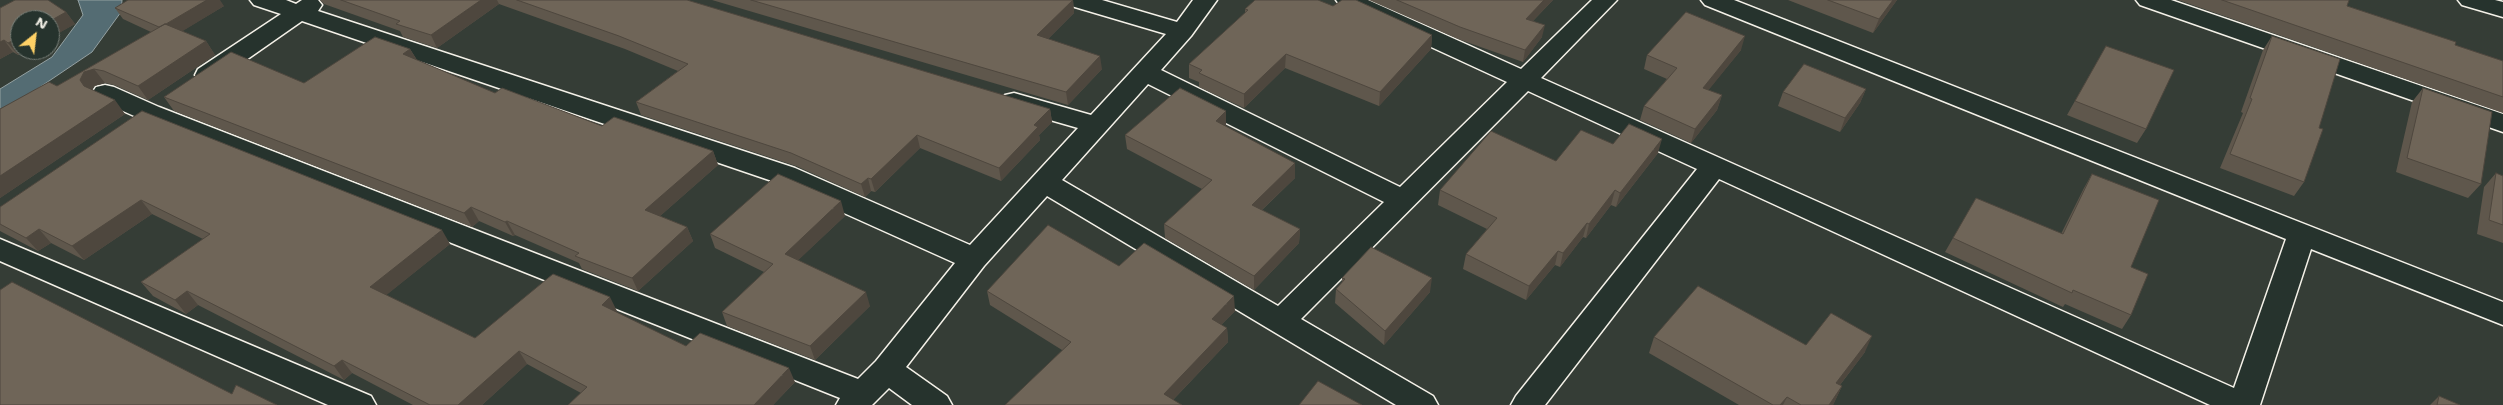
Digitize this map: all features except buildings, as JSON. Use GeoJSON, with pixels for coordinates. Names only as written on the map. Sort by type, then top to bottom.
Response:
{"type":"FeatureCollection","features":[{"type":"Feature","properties":{"kind":"street"},"geometry":{"type":"LineString","coordinates":[[262,0],[308,7],[499,78],[785,175],[974,259]]}},
{"type":"Feature","properties":{"kind":"street"},"geometry":{"type":"LineString","coordinates":[[1076,0],[1182,31]]}},
{"type":"Feature","properties":{"kind":"street"},"geometry":{"type":"LineString","coordinates":[[105,93],[150,114],[857,400],[887,370],[974,259],[1182,31],[1205,0]]}},
{"type":"Feature","properties":{"kind":"street"},"geometry":{"type":"LineString","coordinates":[[1348,0],[2243,405],[2302,234]]}},
{"type":"Feature","properties":{"kind":"street"},"geometry":{"type":"LineString","coordinates":[[1282,321],[1605,0]]}},
{"type":"Feature","properties":{"kind":"street"},"geometry":{"type":"LineString","coordinates":[[1713,0],[2503,314]]}},
{"type":"Feature","properties":{"kind":"street"},"geometry":{"type":"LineString","coordinates":[[2148,0],[2503,124]]}},
{"type":"Feature","properties":{"kind":"street"},"geometry":{"type":"LineString","coordinates":[[2470,0],[2503,10]]}},
{"type":"Feature","properties":{"kind":"street"},"geometry":{"type":"LineString","coordinates":[[125,130],[308,7]]}},
{"type":"Feature","properties":{"kind":"street"},"geometry":{"type":"LineString","coordinates":[[1145,72],[1404,200]]}},
{"type":"Feature","properties":{"kind":"street"},"geometry":{"type":"LineString","coordinates":[[993,94],[1096,125]]}},
{"type":"Feature","properties":{"kind":"street"},"geometry":{"type":"LineString","coordinates":[[1528,405],[1714,167]]}},
{"type":"Feature","properties":{"kind":"street"},"geometry":{"type":"LineString","coordinates":[[1045,182],[1422,405]]}},
{"type":"Feature","properties":{"kind":"street"},"geometry":{"type":"LineString","coordinates":[[0,249],[360,405]]}},
{"type":"Feature","properties":{"kind":"street"},"geometry":{"type":"LineString","coordinates":[[887,370],[936,405]]}},
{"type":"Feature","properties":{"kind":"water"},"geometry":{"type":"Polygon","coordinates":[[[78,0],[122,0],[121,12],[92,52],[0,114],[0,89],[47,60],[60,60],[60,46],[83,15],[78,0]]]}}]}
